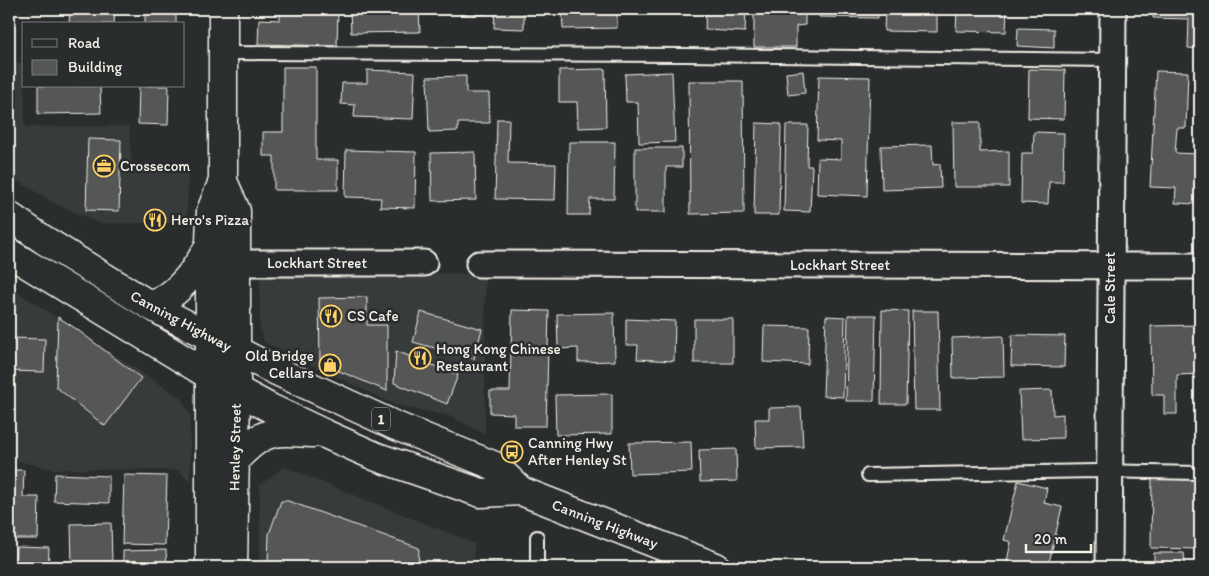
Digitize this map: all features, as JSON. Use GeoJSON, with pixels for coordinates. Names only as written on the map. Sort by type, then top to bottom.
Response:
{"type":"FeatureCollection","features":[{"type":"Feature","properties":{"kind":"main road","name":"Henley Street"},"geometry":{"type":"LineString","coordinates":[[210,567],[209,337],[211,211],[223,180],[223,9]]}},
{"type":"Feature","properties":{"kind":"main road","name":"Henley Street"},"geometry":{"type":"LineString","coordinates":[[223,180],[236,211],[236,390],[233,567]]}},
{"type":"Feature","properties":{"kind":"main road","name":"Canning Highway"},"geometry":{"type":"LineString","coordinates":[[9,216],[44,240],[151,306],[209,337],[396,426],[495,466],[522,491],[716,567]]}},
{"type":"Feature","properties":{"kind":"main road","name":"Canning Highway"},"geometry":{"type":"LineString","coordinates":[[9,253],[236,390],[325,434],[377,456],[482,493],[522,491]]}},
{"type":"Feature","properties":{"kind":"main road"},"geometry":{"type":"LineString","coordinates":[[151,306],[175,293],[210,254]]}},
{"type":"Feature","properties":{"kind":"main road"},"geometry":{"type":"LineString","coordinates":[[234,461],[254,441],[268,434],[325,434]]}},
{"type":"Feature","properties":{"kind":"street","name":"Cale Street"},"geometry":{"type":"LineString","coordinates":[[1109,567],[1111,60],[1113,9]]}},
{"type":"Feature","properties":{"kind":"street","name":"Lockhart Street"},"geometry":{"type":"LineString","coordinates":[[210,254],[237,263],[424,263]]}},
{"type":"Feature","properties":{"kind":"street","name":"Lockhart Street"},"geometry":{"type":"LineString","coordinates":[[479,264],[1200,266]]}},
{"type":"Feature","properties":{"kind":"lane"},"geometry":{"type":"LineString","coordinates":[[223,53],[694,55],[1111,60]]}},
{"type":"Feature","properties":{"kind":"lane"},"geometry":{"type":"LineString","coordinates":[[868,475],[1110,471],[1200,473]]}},
{"type":"Feature","properties":{"kind":"lane"},"geometry":{"type":"LineString","coordinates":[[537,537],[537,567]]}},
{"type":"Feature","properties":{"kind":"shaded area"},"geometry":{"type":"Polygon","coordinates":[[[9,63],[22,63],[25,127],[129,126],[132,169],[188,170],[187,217],[178,223],[99,223],[56,204],[9,176],[9,63]]]}},
{"type":"Feature","properties":{"kind":"shaded area"},"geometry":{"type":"Polygon","coordinates":[[[260,271],[485,274],[485,434],[449,416],[395,405],[264,342],[260,329],[260,271]]]}},
{"type":"Feature","properties":{"kind":"shaded area"},"geometry":{"type":"Polygon","coordinates":[[[9,291],[16,291],[181,398],[190,415],[190,482],[178,470],[53,469],[9,459],[9,291]]]}},
{"type":"Feature","properties":{"kind":"shaded area"},"geometry":{"type":"Polygon","coordinates":[[[284,467],[474,543],[473,567],[260,567],[260,485],[284,467]]]}},
{"type":"Feature","properties":{"kind":"building"},"geometry":{"type":"Polygon","coordinates":[[[70,9],[115,9],[114,22],[69,22],[70,9]]]}},
{"type":"Feature","properties":{"kind":"building"},"geometry":{"type":"Polygon","coordinates":[[[145,9],[176,9],[176,22],[145,22],[145,9]]]}},
{"type":"Feature","properties":{"kind":"building"},"geometry":{"type":"Polygon","coordinates":[[[280,9],[338,9],[337,46],[258,44],[259,19],[280,20],[280,9]]]}},
{"type":"Feature","properties":{"kind":"building"},"geometry":{"type":"Polygon","coordinates":[[[350,9],[419,9],[420,32],[351,33],[350,9]]]}},
{"type":"Feature","properties":{"kind":"building"},"geometry":{"type":"Polygon","coordinates":[[[432,9],[458,9],[458,12],[432,12],[432,9]]]}},
{"type":"Feature","properties":{"kind":"building"},"geometry":{"type":"Polygon","coordinates":[[[461,9],[487,9],[487,14],[461,14],[461,9]]]}},
{"type":"Feature","properties":{"kind":"building"},"geometry":{"type":"Polygon","coordinates":[[[495,9],[524,9],[524,29],[494,28],[495,9]]]}},
{"type":"Feature","properties":{"kind":"building"},"geometry":{"type":"Polygon","coordinates":[[[562,9],[617,9],[617,28],[563,29],[562,9]]]}},
{"type":"Feature","properties":{"kind":"building"},"geometry":{"type":"Polygon","coordinates":[[[706,9],[746,9],[745,32],[705,30],[706,9]]]}},
{"type":"Feature","properties":{"kind":"building"},"geometry":{"type":"Polygon","coordinates":[[[754,9],[805,9],[805,25],[796,26],[796,47],[754,47],[754,9]]]}},
{"type":"Feature","properties":{"kind":"building"},"geometry":{"type":"Polygon","coordinates":[[[819,9],[878,9],[878,18],[819,17],[819,9]]]}},
{"type":"Feature","properties":{"kind":"building"},"geometry":{"type":"Polygon","coordinates":[[[885,9],[937,9],[937,32],[884,31],[885,9]]]}},
{"type":"Feature","properties":{"kind":"building"},"geometry":{"type":"Polygon","coordinates":[[[957,9],[1007,9],[1006,32],[956,31],[957,9]]]}},
{"type":"Feature","properties":{"kind":"building"},"geometry":{"type":"Polygon","coordinates":[[[1153,9],[1200,9],[1200,49],[1188,48],[1189,19],[1153,18],[1153,9]]]}},
{"type":"Feature","properties":{"kind":"building"},"geometry":{"type":"Polygon","coordinates":[[[1018,28],[1054,29],[1054,48],[1017,46],[1018,28]]]}},
{"type":"Feature","properties":{"kind":"building"},"geometry":{"type":"Polygon","coordinates":[[[283,67],[316,67],[316,160],[338,160],[338,190],[274,190],[274,156],[263,156],[263,132],[283,132],[283,67]]]}},
{"type":"Feature","properties":{"kind":"building"},"geometry":{"type":"Polygon","coordinates":[[[605,69],[606,127],[578,128],[577,102],[559,102],[559,70],[605,69]]]}},
{"type":"Feature","properties":{"kind":"building"},"geometry":{"type":"Polygon","coordinates":[[[1029,69],[1065,70],[1064,119],[1028,118],[1029,69]]]}},
{"type":"Feature","properties":{"kind":"building"},"geometry":{"type":"Polygon","coordinates":[[[367,70],[415,72],[413,119],[354,117],[355,105],[341,104],[342,83],[367,83],[367,70]]]}},
{"type":"Feature","properties":{"kind":"building"},"geometry":{"type":"Polygon","coordinates":[[[803,71],[805,93],[788,95],[786,73],[803,71]]]}},
{"type":"Feature","properties":{"kind":"building"},"geometry":{"type":"Polygon","coordinates":[[[1156,71],[1188,72],[1186,128],[1177,128],[1175,153],[1199,154],[1196,204],[1175,203],[1176,188],[1150,187],[1156,71]]]}},
{"type":"Feature","properties":{"kind":"building"},"geometry":{"type":"Polygon","coordinates":[[[672,72],[675,142],[639,143],[638,102],[626,102],[625,74],[672,72]]]}},
{"type":"Feature","properties":{"kind":"building"},"geometry":{"type":"Polygon","coordinates":[[[466,76],[466,93],[489,93],[490,123],[458,123],[458,131],[429,132],[427,77],[466,76]]]}},
{"type":"Feature","properties":{"kind":"building"},"geometry":{"type":"Polygon","coordinates":[[[819,76],[870,77],[867,196],[817,194],[818,158],[841,159],[841,141],[817,140],[819,76]]]}},
{"type":"Feature","properties":{"kind":"building"},"geometry":{"type":"Polygon","coordinates":[[[689,81],[743,81],[744,213],[690,214],[689,81]]]}},
{"type":"Feature","properties":{"kind":"building"},"geometry":{"type":"Polygon","coordinates":[[[38,88],[100,88],[101,113],[38,114],[38,88]]]}},
{"type":"Feature","properties":{"kind":"building"},"geometry":{"type":"Polygon","coordinates":[[[139,88],[169,88],[168,125],[138,124],[139,88]]]}},
{"type":"Feature","properties":{"kind":"building"},"geometry":{"type":"Polygon","coordinates":[[[497,119],[509,119],[508,163],[556,164],[555,200],[495,199],[497,119]]]}},
{"type":"Feature","properties":{"kind":"building"},"geometry":{"type":"Polygon","coordinates":[[[953,122],[980,122],[980,152],[1009,151],[1009,187],[954,187],[953,122]]]}},
{"type":"Feature","properties":{"kind":"building"},"geometry":{"type":"Polygon","coordinates":[[[756,123],[781,124],[779,215],[754,215],[756,123]]]}},
{"type":"Feature","properties":{"kind":"building"},"geometry":{"type":"Polygon","coordinates":[[[786,125],[808,125],[807,166],[812,166],[810,212],[784,211],[786,125]]]}},
{"type":"Feature","properties":{"kind":"building"},"geometry":{"type":"Polygon","coordinates":[[[1034,132],[1064,133],[1063,182],[1049,182],[1048,204],[1021,203],[1022,153],[1033,153],[1034,132]]]}},
{"type":"Feature","properties":{"kind":"building"},"geometry":{"type":"Polygon","coordinates":[[[88,139],[121,140],[119,211],[86,210],[88,139]]]}},
{"type":"Feature","properties":{"kind":"building"},"geometry":{"type":"Polygon","coordinates":[[[569,142],[615,142],[614,199],[590,199],[589,215],[568,215],[569,142]]]}},
{"type":"Feature","properties":{"kind":"building"},"geometry":{"type":"Polygon","coordinates":[[[932,145],[933,165],[940,164],[941,188],[882,190],[881,146],[932,145]]]}},
{"type":"Feature","properties":{"kind":"building"},"geometry":{"type":"Polygon","coordinates":[[[635,148],[682,148],[682,167],[666,167],[666,212],[635,212],[635,148]]]}},
{"type":"Feature","properties":{"kind":"building"},"geometry":{"type":"Polygon","coordinates":[[[346,150],[416,152],[415,208],[380,207],[381,198],[345,197],[346,150]]]}},
{"type":"Feature","properties":{"kind":"building"},"geometry":{"type":"Polygon","coordinates":[[[475,152],[476,200],[432,201],[431,153],[475,152]]]}},
{"type":"Feature","properties":{"kind":"building"},"geometry":{"type":"Polygon","coordinates":[[[367,297],[367,325],[387,325],[387,391],[320,363],[319,298],[367,297]]]}},
{"type":"Feature","properties":{"kind":"building"},"geometry":{"type":"Polygon","coordinates":[[[512,310],[549,311],[546,426],[514,426],[514,414],[490,413],[490,391],[510,391],[512,310]]]}},
{"type":"Feature","properties":{"kind":"building"},"geometry":{"type":"Polygon","coordinates":[[[882,310],[908,311],[906,404],[881,404],[882,310]]]}},
{"type":"Feature","properties":{"kind":"building"},"geometry":{"type":"Polygon","coordinates":[[[912,311],[938,311],[940,410],[914,410],[912,311]]]}},
{"type":"Feature","properties":{"kind":"building"},"geometry":{"type":"Polygon","coordinates":[[[421,312],[482,329],[474,359],[413,342],[421,312]]]}},
{"type":"Feature","properties":{"kind":"building"},"geometry":{"type":"Polygon","coordinates":[[[614,313],[615,361],[578,362],[578,348],[558,349],[557,314],[614,313]]]}},
{"type":"Feature","properties":{"kind":"building"},"geometry":{"type":"Polygon","coordinates":[[[848,315],[876,315],[874,401],[846,401],[848,315]]]}},
{"type":"Feature","properties":{"kind":"building"},"geometry":{"type":"Polygon","coordinates":[[[826,316],[845,317],[843,397],[823,396],[826,316]]]}},
{"type":"Feature","properties":{"kind":"building"},"geometry":{"type":"Polygon","coordinates":[[[58,317],[141,378],[105,426],[56,387],[58,317]]]}},
{"type":"Feature","properties":{"kind":"building"},"geometry":{"type":"Polygon","coordinates":[[[626,319],[675,321],[674,361],[637,359],[638,345],[626,345],[626,319]]]}},
{"type":"Feature","properties":{"kind":"building"},"geometry":{"type":"Polygon","coordinates":[[[694,319],[733,319],[733,363],[694,363],[694,319]]]}},
{"type":"Feature","properties":{"kind":"building"},"geometry":{"type":"Polygon","coordinates":[[[1200,325],[1200,374],[1177,375],[1177,414],[1164,414],[1164,395],[1152,395],[1151,326],[1200,325]]]}},
{"type":"Feature","properties":{"kind":"building"},"geometry":{"type":"Polygon","coordinates":[[[764,326],[809,327],[808,364],[763,362],[764,326]]]}},
{"type":"Feature","properties":{"kind":"building"},"geometry":{"type":"Polygon","coordinates":[[[1012,335],[1065,336],[1064,367],[1011,366],[1012,335]]]}},
{"type":"Feature","properties":{"kind":"building"},"geometry":{"type":"Polygon","coordinates":[[[1003,336],[1004,377],[953,378],[952,338],[1003,336]]]}},
{"type":"Feature","properties":{"kind":"building"},"geometry":{"type":"Polygon","coordinates":[[[9,338],[45,339],[44,372],[9,371],[9,338]]]}},
{"type":"Feature","properties":{"kind":"building"},"geometry":{"type":"Polygon","coordinates":[[[396,351],[458,375],[447,404],[394,383],[396,351]]]}},
{"type":"Feature","properties":{"kind":"building"},"geometry":{"type":"Polygon","coordinates":[[[1052,390],[1053,415],[1063,414],[1063,438],[1021,439],[1019,391],[1052,390]]]}},
{"type":"Feature","properties":{"kind":"building"},"geometry":{"type":"Polygon","coordinates":[[[612,394],[612,434],[556,435],[555,395],[612,394]]]}},
{"type":"Feature","properties":{"kind":"building"},"geometry":{"type":"Polygon","coordinates":[[[801,407],[803,447],[756,448],[755,419],[769,419],[769,408],[801,407]]]}},
{"type":"Feature","properties":{"kind":"building"},"geometry":{"type":"Polygon","coordinates":[[[691,442],[692,472],[630,474],[629,443],[691,442]]]}},
{"type":"Feature","properties":{"kind":"building"},"geometry":{"type":"Polygon","coordinates":[[[736,449],[737,481],[700,482],[699,450],[736,449]]]}},
{"type":"Feature","properties":{"kind":"building"},"geometry":{"type":"Polygon","coordinates":[[[9,470],[24,470],[23,497],[39,497],[38,539],[9,539],[9,470]]]}},
{"type":"Feature","properties":{"kind":"building"},"geometry":{"type":"Polygon","coordinates":[[[55,474],[109,476],[109,503],[54,501],[55,474]]]}},
{"type":"Feature","properties":{"kind":"building"},"geometry":{"type":"Polygon","coordinates":[[[124,475],[167,476],[165,545],[122,544],[124,475]]]}},
{"type":"Feature","properties":{"kind":"building"},"geometry":{"type":"Polygon","coordinates":[[[1152,479],[1200,480],[1198,549],[1151,548],[1152,479]]]}},
{"type":"Feature","properties":{"kind":"building"},"geometry":{"type":"Polygon","coordinates":[[[1018,481],[1047,488],[1044,503],[1062,507],[1048,567],[1006,566],[1011,542],[1004,540],[1018,481]]]}},
{"type":"Feature","properties":{"kind":"building"},"geometry":{"type":"Polygon","coordinates":[[[281,501],[288,501],[419,548],[418,567],[282,567],[268,562],[269,534],[281,501]]]}},
{"type":"Feature","properties":{"kind":"building"},"geometry":{"type":"Polygon","coordinates":[[[111,523],[112,564],[72,565],[71,524],[111,523]]]}},
{"type":"Feature","properties":{"kind":"building"},"geometry":{"type":"Polygon","coordinates":[[[16,547],[49,548],[48,567],[15,567],[16,547]]]}},
{"type":"Feature","properties":{"kind":"building"},"geometry":{"type":"Polygon","coordinates":[[[166,550],[167,567],[123,567],[123,551],[166,550]]]}},
{"type":"Feature","properties":{"kind":"building"},"geometry":{"type":"Polygon","coordinates":[[[1154,553],[1184,553],[1185,567],[1154,567],[1154,553]]]}},
{"type":"Feature","properties":{"kind":"building"},"geometry":{"type":"Polygon","coordinates":[[[476,562],[512,563],[512,566],[527,567],[475,567],[476,562]]]}},
{"type":"Feature","properties":{"kind":"place","name":"Crossecom"},"geometry":{"type":"Point","coordinates":[104,166]}},
{"type":"Feature","properties":{"kind":"place","name":"Hero's Pizza"},"geometry":{"type":"Point","coordinates":[155,220]}},
{"type":"Feature","properties":{"kind":"place","name":"CS Cafe"},"geometry":{"type":"Point","coordinates":[331,316]}},
{"type":"Feature","properties":{"kind":"place","name":"Hong Kong Chinese Restaurant"},"geometry":{"type":"Point","coordinates":[420,358]}},
{"type":"Feature","properties":{"kind":"place","name":"Old Bridge Cellars"},"geometry":{"type":"Point","coordinates":[330,365]}},
{"type":"Feature","properties":{"kind":"place","name":"Canning Hwy After Henley St"},"geometry":{"type":"Point","coordinates":[512,452]}}]}
